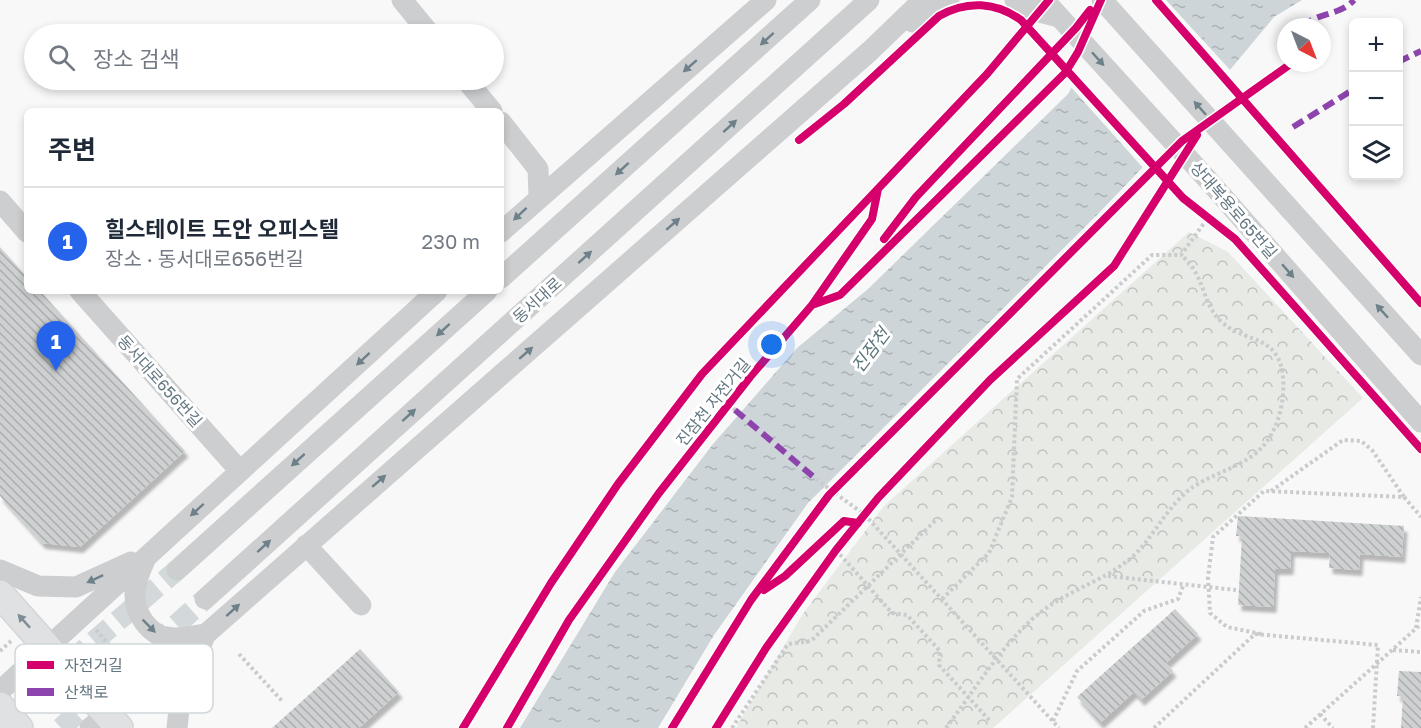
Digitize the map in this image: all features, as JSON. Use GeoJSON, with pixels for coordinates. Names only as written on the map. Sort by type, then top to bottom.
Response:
{"type":"FeatureCollection","features":[{"type":"Feature","properties":{"kind":"main road"},"geometry":{"type":"LineString","coordinates":[[0,594],[44,644]]}},
{"type":"Feature","properties":{"kind":"main road"},"geometry":{"type":"LineString","coordinates":[[0,706],[19,728]]}},
{"type":"Feature","properties":{"kind":"street"},"geometry":{"type":"LineString","coordinates":[[402,0],[422,24]]}},
{"type":"Feature","properties":{"kind":"street"},"geometry":{"type":"LineString","coordinates":[[504,229],[766,0]]}},
{"type":"Feature","properties":{"kind":"street"},"geometry":{"type":"LineString","coordinates":[[504,275],[810,0]]}},
{"type":"Feature","properties":{"kind":"street","name":"동서대로"},"geometry":{"type":"LineString","coordinates":[[205,599],[869,0]]}},
{"type":"Feature","properties":{"kind":"street"},"geometry":{"type":"LineString","coordinates":[[194,644],[870,51],[922,0]]}},
{"type":"Feature","properties":{"kind":"street"},"geometry":{"type":"LineString","coordinates":[[870,51],[949,0]]}},
{"type":"Feature","properties":{"kind":"street","name":"상대복용로65번길"},"geometry":{"type":"LineString","coordinates":[[1015,0],[1040,6],[1060,17],[1208,180],[1421,422]]}},
{"type":"Feature","properties":{"kind":"street"},"geometry":{"type":"LineString","coordinates":[[1102,0],[1421,355]]}},
{"type":"Feature","properties":{"kind":"street"},"geometry":{"type":"LineString","coordinates":[[474,90],[489,108]]}},
{"type":"Feature","properties":{"kind":"street"},"geometry":{"type":"LineString","coordinates":[[504,126],[538,169],[539,197]]}},
{"type":"Feature","properties":{"kind":"street"},"geometry":{"type":"LineString","coordinates":[[0,201],[24,229]]}},
{"type":"Feature","properties":{"kind":"street","name":"동서대로656번길"},"geometry":{"type":"LineString","coordinates":[[83,294],[240,471]]}},
{"type":"Feature","properties":{"kind":"street"},"geometry":{"type":"LineString","coordinates":[[52,644],[433,294]]}},
{"type":"Feature","properties":{"kind":"street"},"geometry":{"type":"LineString","coordinates":[[177,570],[484,294]]}},
{"type":"Feature","properties":{"kind":"street"},"geometry":{"type":"LineString","coordinates":[[306,545],[361,605]]}},
{"type":"Feature","properties":{"kind":"street"},"geometry":{"type":"LineString","coordinates":[[148,555],[137,578],[134,597],[137,610],[152,632],[166,637],[183,638],[206,634]]}},
{"type":"Feature","properties":{"kind":"street"},"geometry":{"type":"LineString","coordinates":[[0,570],[38,586],[76,587],[148,555]]}},
{"type":"Feature","properties":{"kind":"street"},"geometry":{"type":"LineString","coordinates":[[202,644],[206,634]]}},
{"type":"Feature","properties":{"kind":"street"},"geometry":{"type":"LineString","coordinates":[[0,691],[15,678]]}},
{"type":"Feature","properties":{"kind":"street"},"geometry":{"type":"LineString","coordinates":[[177,728],[179,713]]}},
{"type":"Feature","properties":{"kind":"path"},"geometry":{"type":"LineString","coordinates":[[1199,212],[1216,226]]}},
{"type":"Feature","properties":{"kind":"path"},"geometry":{"type":"LineString","coordinates":[[1181,255],[1207,219]]}},
{"type":"Feature","properties":{"kind":"path"},"geometry":{"type":"LineString","coordinates":[[942,599],[989,553],[1012,497],[1017,379],[1152,255],[1181,255],[1194,266],[1210,308],[1223,324],[1262,340],[1276,355],[1283,375],[1282,400],[1277,426],[1264,447],[1190,490],[1172,507],[1133,556],[1106,576],[1045,609],[1021,630],[946,728]]}},
{"type":"Feature","properties":{"kind":"path"},"geometry":{"type":"LineString","coordinates":[[1270,492],[1343,440],[1361,441],[1372,450],[1404,497],[1421,517]]}},
{"type":"Feature","properties":{"kind":"path"},"geometry":{"type":"LineString","coordinates":[[816,478],[831,493],[865,515],[1059,728]]}},
{"type":"Feature","properties":{"kind":"path"},"geometry":{"type":"LineString","coordinates":[[831,493],[840,484]]}},
{"type":"Feature","properties":{"kind":"path"},"geometry":{"type":"LineString","coordinates":[[1261,634],[1227,627],[1210,613],[1208,588],[1213,537],[1264,491],[1404,497]]}},
{"type":"Feature","properties":{"kind":"path"},"geometry":{"type":"LineString","coordinates":[[858,523],[871,507]]}},
{"type":"Feature","properties":{"kind":"path"},"geometry":{"type":"LineString","coordinates":[[734,727],[788,644],[811,640],[938,518]]}},
{"type":"Feature","properties":{"kind":"path"},"geometry":{"type":"LineString","coordinates":[[828,562],[843,541]]}},
{"type":"Feature","properties":{"kind":"path"},"geometry":{"type":"LineString","coordinates":[[836,550],[892,613],[907,615],[940,651],[939,665],[991,722]]}},
{"type":"Feature","properties":{"kind":"path"},"geometry":{"type":"LineString","coordinates":[[1106,576],[1236,590]]}},
{"type":"Feature","properties":{"kind":"path"},"geometry":{"type":"LineString","coordinates":[[1053,721],[1077,671],[1144,611],[1179,599],[1183,586]]}},
{"type":"Feature","properties":{"kind":"path"},"geometry":{"type":"LineString","coordinates":[[1416,628],[1421,597]]}},
{"type":"Feature","properties":{"kind":"path"},"geometry":{"type":"LineString","coordinates":[[82,615],[108,644]]}},
{"type":"Feature","properties":{"kind":"path"},"geometry":{"type":"LineString","coordinates":[[1305,728],[1421,624]]}},
{"type":"Feature","properties":{"kind":"path"},"geometry":{"type":"LineString","coordinates":[[1154,728],[1255,634],[1378,645],[1373,728]]}},
{"type":"Feature","properties":{"kind":"path"},"geometry":{"type":"LineString","coordinates":[[1392,650],[1421,652]]}},
{"type":"Feature","properties":{"kind":"path"},"geometry":{"type":"LineString","coordinates":[[239,654],[283,702]]}},
{"type":"Feature","properties":{"kind":"path"},"geometry":{"type":"LineString","coordinates":[[1320,714],[1333,728]]}},
{"type":"Feature","properties":{"kind":"green space"},"geometry":{"type":"Polygon","coordinates":[[[1189,232],[1228,252],[1363,398],[993,728],[736,728],[802,615],[884,506],[1189,232]]]}},
{"type":"Feature","properties":{"kind":"water","name":"진잠천"},"geometry":{"type":"Polygon","coordinates":[[[1122,0],[1302,0],[1274,17],[1189,119],[1098,214],[808,503],[714,635],[658,728],[520,728],[615,572],[713,444],[797,348],[868,289],[1068,94],[1122,0]]]}},
{"type":"Feature","properties":{"kind":"pier"},"geometry":{"type":"Polygon","coordinates":[[[1118,0],[1166,0],[1232,72],[1191,121],[1144,169],[1069,85],[1118,0]]]}},
{"type":"Feature","properties":{"kind":"building"},"geometry":{"type":"Polygon","coordinates":[[[0,247],[24,274],[24,294],[43,294],[185,451],[80,547],[42,543],[0,496],[0,247]]]}},
{"type":"Feature","properties":{"kind":"building"},"geometry":{"type":"Polygon","coordinates":[[[1238,516],[1404,526],[1402,557],[1360,554],[1359,570],[1329,568],[1330,553],[1291,551],[1290,569],[1275,569],[1273,607],[1238,605],[1242,536],[1236,536],[1238,516]]]}},
{"type":"Feature","properties":{"kind":"building"},"geometry":{"type":"Polygon","coordinates":[[[1175,609],[1198,634],[1166,663],[1173,671],[1141,700],[1134,692],[1100,723],[1077,697],[1175,609]]]}},
{"type":"Feature","properties":{"kind":"building"},"geometry":{"type":"Polygon","coordinates":[[[360,649],[399,692],[359,728],[272,728],[360,649]]]}},
{"type":"Feature","properties":{"kind":"building"},"geometry":{"type":"Polygon","coordinates":[[[1399,671],[1421,672],[1421,728],[1401,728],[1403,696],[1397,696],[1399,671]]]}},
{"type":"Feature","properties":{"kind":"tunnel"},"geometry":{"type":"LineString","coordinates":[[91,644],[177,570]]}},
{"type":"Feature","properties":{"kind":"tunnel"},"geometry":{"type":"LineString","coordinates":[[155,644],[205,599]]}},
{"type":"Feature","properties":{"kind":"tunnel"},"geometry":{"type":"LineString","coordinates":[[0,722],[15,709]]}},
{"type":"Feature","properties":{"kind":"tunnel"},"geometry":{"type":"LineString","coordinates":[[61,728],[78,713]]}},
{"type":"Feature","properties":{"kind":"marked path"},"geometry":{"type":"LineString","coordinates":[[1317,18],[1342,9],[1354,0]]}},
{"type":"Feature","properties":{"kind":"marked path"},"geometry":{"type":"LineString","coordinates":[[1403,60],[1421,51]]}},
{"type":"Feature","properties":{"kind":"marked path"},"geometry":{"type":"LineString","coordinates":[[1293,127],[1349,92]]}},
{"type":"Feature","properties":{"kind":"marked path"},"geometry":{"type":"LineString","coordinates":[[735,410],[816,479]]}},
{"type":"Feature","properties":{"kind":"cycle path"},"geometry":{"type":"LineString","coordinates":[[463,728],[551,583],[618,484],[702,374],[987,74],[1049,0]]}},
{"type":"Feature","properties":{"kind":"cycle path","name":"진잠천 자전거길"},"geometry":{"type":"LineString","coordinates":[[507,728],[569,620],[659,493],[750,377],[812,305],[840,295],[1065,73],[1078,52],[1101,0]]}},
{"type":"Feature","properties":{"kind":"cycle path"},"geometry":{"type":"LineString","coordinates":[[1156,0],[1421,303]]}},
{"type":"Feature","properties":{"kind":"cycle path"},"geometry":{"type":"LineString","coordinates":[[799,140],[844,104],[939,16],[971,5],[991,7],[1011,14],[1021,20],[1183,198],[1235,239],[1421,449]]}},
{"type":"Feature","properties":{"kind":"cycle path"},"geometry":{"type":"LineString","coordinates":[[884,239],[916,197],[1076,28],[1090,10]]}},
{"type":"Feature","properties":{"kind":"cycle path"},"geometry":{"type":"LineString","coordinates":[[672,728],[751,600],[829,495],[1182,141],[1279,72]]}},
{"type":"Feature","properties":{"kind":"cycle path"},"geometry":{"type":"LineString","coordinates":[[716,728],[766,648],[836,550],[878,498],[990,380],[1114,266],[1197,135]]}},
{"type":"Feature","properties":{"kind":"cycle path"},"geometry":{"type":"LineString","coordinates":[[812,305],[872,219],[878,189]]}},
{"type":"Feature","properties":{"kind":"cycle path"},"geometry":{"type":"LineString","coordinates":[[764,590],[785,576],[844,521],[858,523]]}},
{"type":"Feature","properties":{"kind":"place","name":"힐스테이트 도안 오피스텔"},"geometry":{"type":"Point","coordinates":[56,371]}}]}
